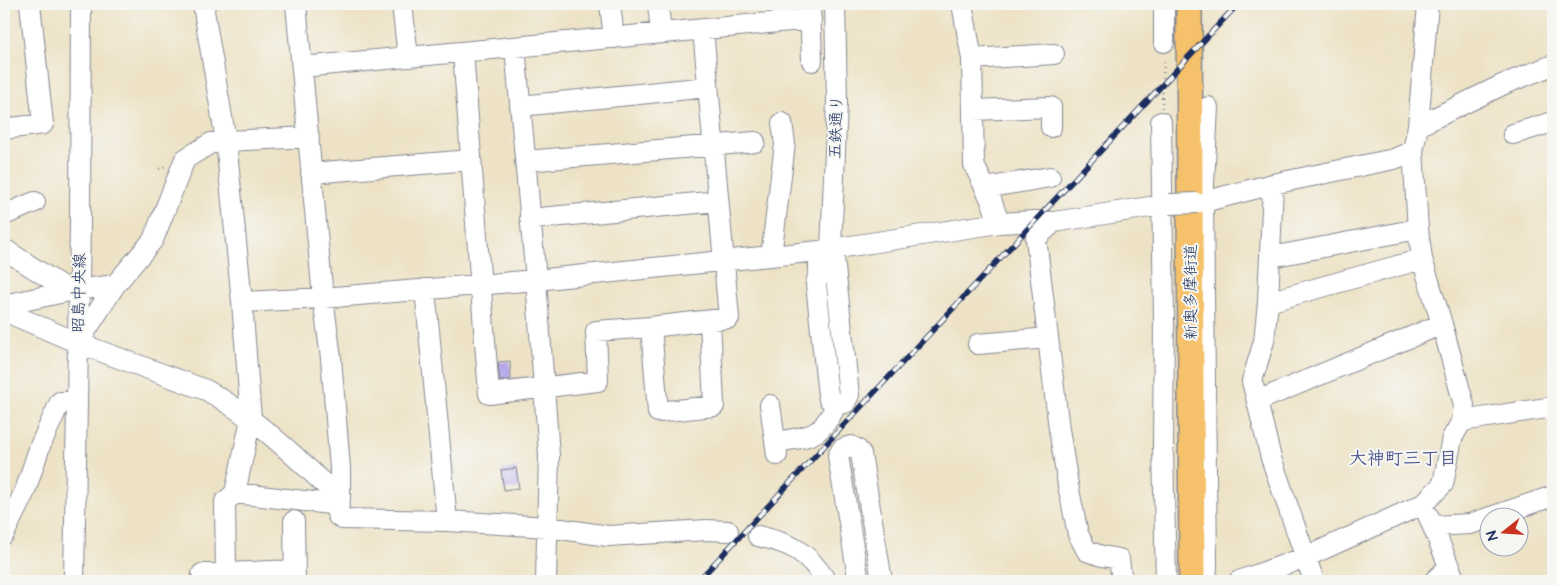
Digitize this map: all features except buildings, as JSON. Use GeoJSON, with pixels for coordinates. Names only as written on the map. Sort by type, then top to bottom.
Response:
{"type":"FeatureCollection","features":[{"type":"Feature","properties":{"kind":"main road","name":"新奥多摩街道"},"geometry":{"type":"LineString","coordinates":[[1176,4],[1178,581]]}},
{"type":"Feature","properties":{"kind":"main road","name":"新奥多摩街道"},"geometry":{"type":"LineString","coordinates":[[1189,4],[1192,581]]}},
{"type":"Feature","properties":{"kind":"street"},"geometry":{"type":"LineString","coordinates":[[4,129],[43,124],[30,4]]}},
{"type":"Feature","properties":{"kind":"street","name":"昭島中央線"},"geometry":{"type":"LineString","coordinates":[[74,581],[78,344],[74,291],[82,4]]}},
{"type":"Feature","properties":{"kind":"street"},"geometry":{"type":"LineString","coordinates":[[205,4],[204,11],[226,140],[251,419],[235,493],[225,502],[226,573]]}},
{"type":"Feature","properties":{"kind":"street"},"geometry":{"type":"LineString","coordinates":[[296,4],[323,298],[332,367],[340,468],[338,516],[342,519],[447,521],[548,527],[608,536],[707,530],[728,531]]}},
{"type":"Feature","properties":{"kind":"street"},"geometry":{"type":"LineString","coordinates":[[402,4],[408,57]]}},
{"type":"Feature","properties":{"kind":"street"},"geometry":{"type":"LineString","coordinates":[[610,4],[614,38]]}},
{"type":"Feature","properties":{"kind":"street"},"geometry":{"type":"LineString","coordinates":[[658,4],[661,33]]}},
{"type":"Feature","properties":{"kind":"street","name":"五鉄通り"},"geometry":{"type":"LineString","coordinates":[[770,406],[776,448],[819,432],[828,421],[837,404],[828,395],[816,284],[828,250],[837,102],[836,4]]}},
{"type":"Feature","properties":{"kind":"street"},"geometry":{"type":"LineString","coordinates":[[962,4],[972,59],[974,164],[992,202],[999,223]]}},
{"type":"Feature","properties":{"kind":"street"},"geometry":{"type":"LineString","coordinates":[[1164,4],[1164,42]]}},
{"type":"Feature","properties":{"kind":"street"},"geometry":{"type":"LineString","coordinates":[[1239,581],[1306,557],[1423,504],[1443,484],[1452,438],[1462,420],[1464,405],[1422,259],[1418,228],[1413,151],[1418,126],[1428,4]]}},
{"type":"Feature","properties":{"kind":"street"},"geometry":{"type":"LineString","coordinates":[[302,67],[703,29],[811,11],[812,61]]}},
{"type":"Feature","properties":{"kind":"street"},"geometry":{"type":"LineString","coordinates":[[463,52],[489,394],[598,381],[596,331],[729,318],[703,29]]}},
{"type":"Feature","properties":{"kind":"street"},"geometry":{"type":"LineString","coordinates":[[515,47],[545,387],[549,455],[546,581]]}},
{"type":"Feature","properties":{"kind":"street"},"geometry":{"type":"LineString","coordinates":[[972,59],[1054,54]]}},
{"type":"Feature","properties":{"kind":"street"},"geometry":{"type":"LineString","coordinates":[[1418,126],[1504,84],[1553,65]]}},
{"type":"Feature","properties":{"kind":"street"},"geometry":{"type":"LineString","coordinates":[[520,106],[708,87]]}},
{"type":"Feature","properties":{"kind":"street"},"geometry":{"type":"LineString","coordinates":[[1206,581],[1200,203],[1208,106]]}},
{"type":"Feature","properties":{"kind":"street"},"geometry":{"type":"LineString","coordinates":[[973,110],[1050,107],[1051,127]]}},
{"type":"Feature","properties":{"kind":"street"},"geometry":{"type":"LineString","coordinates":[[1161,122],[1166,204],[1163,450],[1166,581]]}},
{"type":"Feature","properties":{"kind":"street"},"geometry":{"type":"LineString","coordinates":[[1513,134],[1553,122]]}},
{"type":"Feature","properties":{"kind":"street"},"geometry":{"type":"LineString","coordinates":[[771,256],[785,144],[782,123]]}},
{"type":"Feature","properties":{"kind":"street"},"geometry":{"type":"LineString","coordinates":[[78,344],[114,285],[154,240],[186,159],[211,143],[226,140],[309,137]]}},
{"type":"Feature","properties":{"kind":"street"},"geometry":{"type":"LineString","coordinates":[[525,161],[755,142]]}},
{"type":"Feature","properties":{"kind":"street"},"geometry":{"type":"LineString","coordinates":[[242,302],[323,298],[536,280],[828,250],[999,223],[1054,222],[1166,204],[1200,203],[1273,184],[1394,159],[1413,151]]}},
{"type":"Feature","properties":{"kind":"street"},"geometry":{"type":"LineString","coordinates":[[311,173],[471,160]]}},
{"type":"Feature","properties":{"kind":"street"},"geometry":{"type":"LineString","coordinates":[[985,188],[1050,177]]}},
{"type":"Feature","properties":{"kind":"street"},"geometry":{"type":"LineString","coordinates":[[1273,184],[1271,257],[1264,341],[1252,381],[1272,458],[1314,581]]}},
{"type":"Feature","properties":{"kind":"street"},"geometry":{"type":"LineString","coordinates":[[530,219],[718,201]]}},
{"type":"Feature","properties":{"kind":"street"},"geometry":{"type":"LineString","coordinates":[[4,215],[35,202]]}},
{"type":"Feature","properties":{"kind":"street"},"geometry":{"type":"LineString","coordinates":[[1054,222],[1036,238],[1059,430],[1068,485],[1078,534],[1087,551],[1119,559],[1122,581]]}},
{"type":"Feature","properties":{"kind":"street"},"geometry":{"type":"LineString","coordinates":[[1271,257],[1418,228]]}},
{"type":"Feature","properties":{"kind":"street"},"geometry":{"type":"LineString","coordinates":[[4,249],[74,291]]}},
{"type":"Feature","properties":{"kind":"street"},"geometry":{"type":"LineString","coordinates":[[1268,302],[1422,259]]}},
{"type":"Feature","properties":{"kind":"street"},"geometry":{"type":"LineString","coordinates":[[4,305],[114,285]]}},
{"type":"Feature","properties":{"kind":"street"},"geometry":{"type":"LineString","coordinates":[[425,289],[447,521]]}},
{"type":"Feature","properties":{"kind":"street"},"geometry":{"type":"LineString","coordinates":[[4,311],[78,344],[206,390],[225,400],[276,438],[340,502]]}},
{"type":"Feature","properties":{"kind":"street"},"geometry":{"type":"LineString","coordinates":[[651,327],[658,412],[714,406],[710,320]]}},
{"type":"Feature","properties":{"kind":"street"},"geometry":{"type":"LineString","coordinates":[[1257,401],[1442,324]]}},
{"type":"Feature","properties":{"kind":"street"},"geometry":{"type":"LineString","coordinates":[[978,344],[1048,338]]}},
{"type":"Feature","properties":{"kind":"street"},"geometry":{"type":"LineString","coordinates":[[4,534],[25,491],[40,446],[60,402],[77,402]]}},
{"type":"Feature","properties":{"kind":"street"},"geometry":{"type":"LineString","coordinates":[[1462,420],[1553,407]]}},
{"type":"Feature","properties":{"kind":"street"},"geometry":{"type":"LineString","coordinates":[[860,581],[856,567],[838,456],[842,449],[851,446],[861,454],[882,581]]}},
{"type":"Feature","properties":{"kind":"street"},"geometry":{"type":"LineString","coordinates":[[235,493],[340,502]]}},
{"type":"Feature","properties":{"kind":"street"},"geometry":{"type":"LineString","coordinates":[[1433,526],[1470,524],[1553,496]]}},
{"type":"Feature","properties":{"kind":"street"},"geometry":{"type":"LineString","coordinates":[[1423,504],[1452,574],[1434,581]]}},
{"type":"Feature","properties":{"kind":"street"},"geometry":{"type":"LineString","coordinates":[[202,574],[226,573],[294,576],[294,521]]}},
{"type":"Feature","properties":{"kind":"street"},"geometry":{"type":"LineString","coordinates":[[758,536],[784,542],[806,556],[826,581]]}},
{"type":"Feature","properties":{"kind":"path"},"geometry":{"type":"LineString","coordinates":[[1161,122],[1164,42]]}},
{"type":"Feature","properties":{"kind":"railway"},"geometry":{"type":"LineString","coordinates":[[698,581],[1238,4]]}},
{"type":"Feature","properties":{"kind":"district","name":"大神町三丁目"},"geometry":{"type":"Point","coordinates":[1403,458]}}]}
